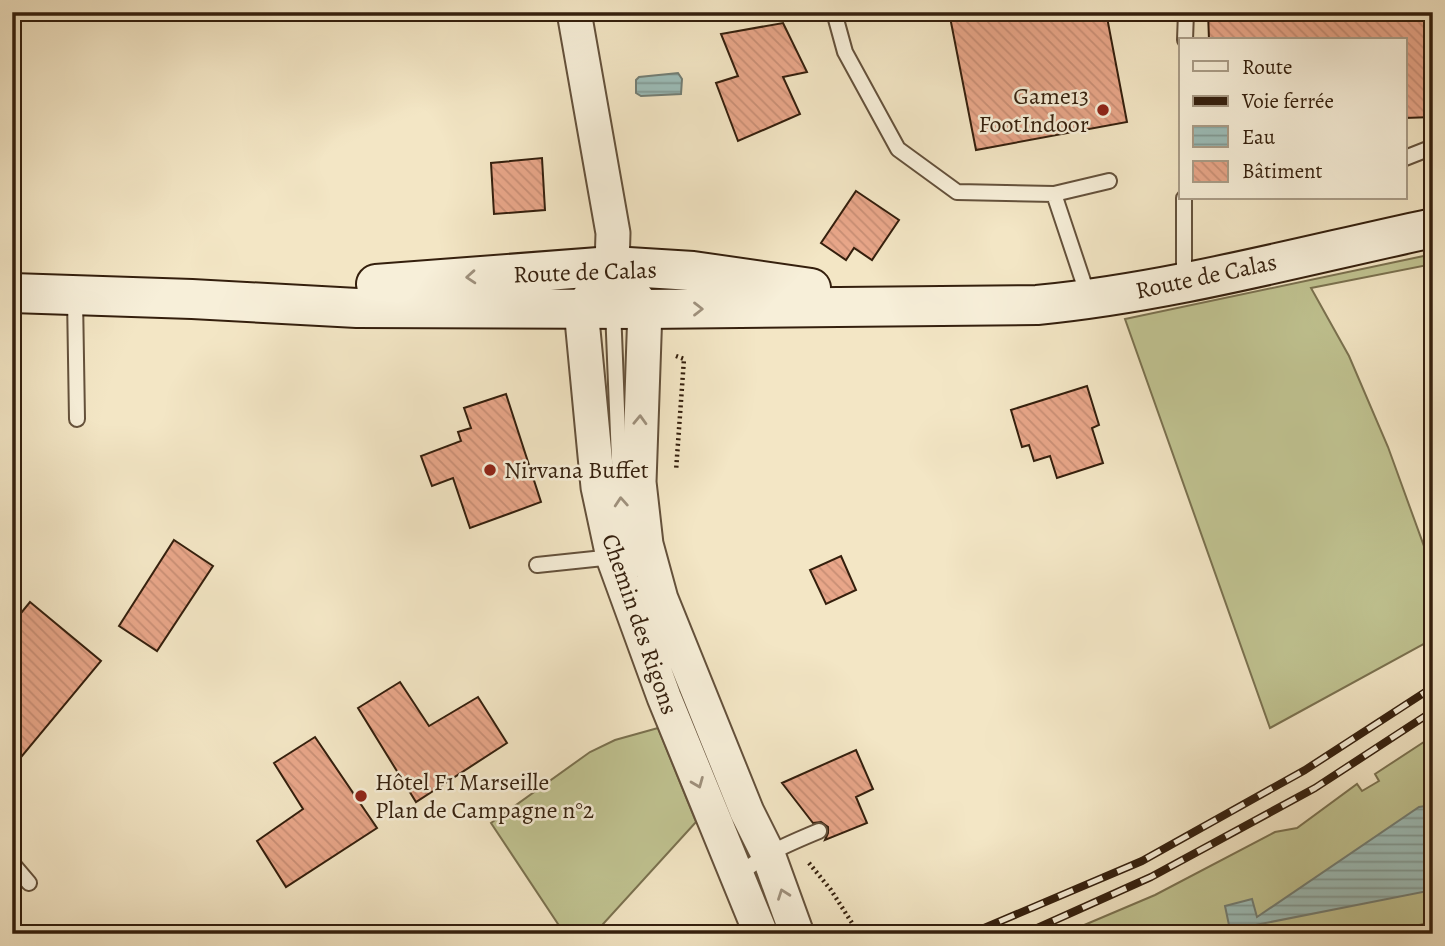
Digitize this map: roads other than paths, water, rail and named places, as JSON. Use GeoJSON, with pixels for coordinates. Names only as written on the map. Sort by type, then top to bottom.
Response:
{"type":"FeatureCollection","features":[{"type":"Feature","properties":{"kind":"main road","name":"Route de Calas"},"geometry":{"type":"LineString","coordinates":[[192,299],[613,297],[976,307],[1089,300],[1433,228]]}},
{"type":"Feature","properties":{"kind":"main road","name":"Route de Calas"},"geometry":{"type":"LineString","coordinates":[[12,293],[357,308],[613,297],[693,271],[753,281],[976,307]]}},
{"type":"Feature","properties":{"kind":"street","name":"Chemin des Rigons"},"geometry":{"type":"LineString","coordinates":[[574,12],[612,233],[613,297],[598,487],[613,557],[664,697],[761,934]]}},
{"type":"Feature","properties":{"kind":"street","name":"Chemin des Rigons"},"geometry":{"type":"LineString","coordinates":[[613,297],[646,544],[661,599],[747,812],[782,848],[797,934]]}},
{"type":"Feature","properties":{"kind":"lane"},"geometry":{"type":"LineString","coordinates":[[835,12],[845,52],[898,149],[957,192],[1054,194],[1109,181]]}},
{"type":"Feature","properties":{"kind":"lane"},"geometry":{"type":"LineString","coordinates":[[1185,38],[1186,12]]}},
{"type":"Feature","properties":{"kind":"lane"},"geometry":{"type":"LineString","coordinates":[[1406,158],[1433,147]]}},
{"type":"Feature","properties":{"kind":"lane"},"geometry":{"type":"LineString","coordinates":[[1054,194],[1089,300]]}},
{"type":"Feature","properties":{"kind":"lane"},"geometry":{"type":"LineString","coordinates":[[1184,200],[1184,282]]}},
{"type":"Feature","properties":{"kind":"lane"},"geometry":{"type":"LineString","coordinates":[[75,295],[77,419]]}},
{"type":"Feature","properties":{"kind":"lane","name":"Chemin des Rigons"},"geometry":{"type":"LineString","coordinates":[[613,297],[621,509],[629,551],[645,602]]}},
{"type":"Feature","properties":{"kind":"lane"},"geometry":{"type":"LineString","coordinates":[[537,565],[613,557]]}},
{"type":"Feature","properties":{"kind":"lane","name":"Chemin des Rigons"},"geometry":{"type":"LineString","coordinates":[[705,747],[747,812]]}},
{"type":"Feature","properties":{"kind":"lane"},"geometry":{"type":"LineString","coordinates":[[737,877],[751,864],[819,831]]}},
{"type":"Feature","properties":{"kind":"lane"},"geometry":{"type":"LineString","coordinates":[[12,863],[29,883]]}},
{"type":"Feature","properties":{"kind":"water"},"geometry":{"type":"Polygon","coordinates":[[[678,73],[682,79],[681,94],[641,96],[636,93],[636,80],[639,77],[678,73]]]}},
{"type":"Feature","properties":{"kind":"water"},"geometry":{"type":"Polygon","coordinates":[[[1433,805],[1433,890],[1230,930],[1225,906],[1252,899],[1257,917],[1419,807],[1433,805]]]}},
{"type":"Feature","properties":{"kind":"railway"},"geometry":{"type":"LineString","coordinates":[[970,934],[1142,861],[1305,770],[1433,687]]}},
{"type":"Feature","properties":{"kind":"railway"},"geometry":{"type":"LineString","coordinates":[[1024,934],[1151,877],[1315,788],[1433,711]]}},
{"type":"Feature","properties":{"kind":"place","name":"Game13 FootIndoor"},"geometry":{"type":"Point","coordinates":[1103,110]}},
{"type":"Feature","properties":{"kind":"place","name":"Nirvana Buffet"},"geometry":{"type":"Point","coordinates":[490,470]}},
{"type":"Feature","properties":{"kind":"place","name":"Hôtel F1 Marseille Plan de Campagne n°2"},"geometry":{"type":"Point","coordinates":[361,796]}}]}
